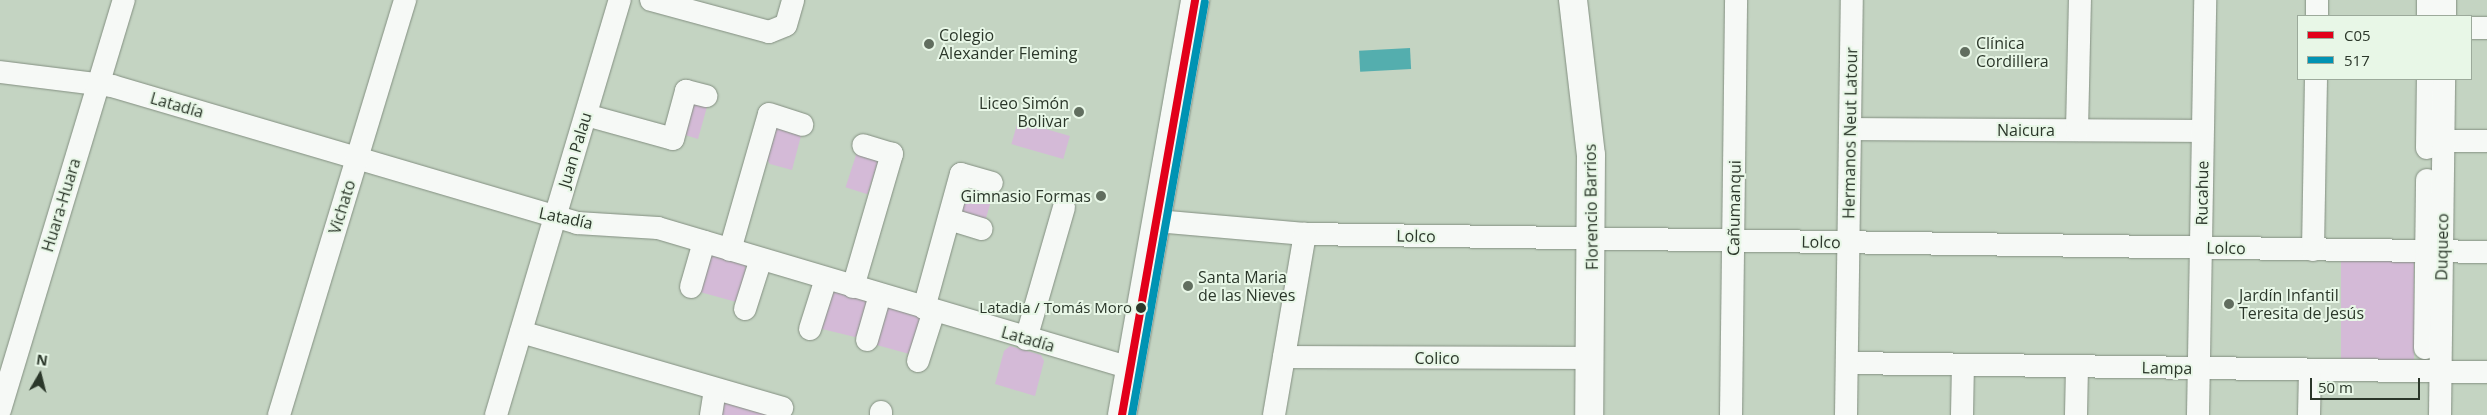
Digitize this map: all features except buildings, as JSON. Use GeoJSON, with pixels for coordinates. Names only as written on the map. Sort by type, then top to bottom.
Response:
{"type":"FeatureCollection","features":[{"type":"Feature","properties":{"kind":"main road"},"geometry":{"type":"LineString","coordinates":[[1122,415],[1195,0]]}},
{"type":"Feature","properties":{"kind":"main road","name":"Florencio Barrios"},"geometry":{"type":"LineString","coordinates":[[1573,0],[1587,101],[1592,239],[1589,415]]}},
{"type":"Feature","properties":{"kind":"street","name":"Huara-Huara"},"geometry":{"type":"LineString","coordinates":[[0,410],[124,0]]}},
{"type":"Feature","properties":{"kind":"street","name":"Vichato"},"geometry":{"type":"LineString","coordinates":[[280,415],[404,0]]}},
{"type":"Feature","properties":{"kind":"street","name":"Juan Palau"},"geometry":{"type":"LineString","coordinates":[[496,415],[620,0]]}},
{"type":"Feature","properties":{"kind":"street"},"geometry":{"type":"LineString","coordinates":[[651,0],[769,32],[786,25],[793,0]]}},
{"type":"Feature","properties":{"kind":"street","name":"Cañumanqui"},"geometry":{"type":"LineString","coordinates":[[1731,415],[1736,0]]}},
{"type":"Feature","properties":{"kind":"street","name":"Hermanos Neut Latour"},"geometry":{"type":"LineString","coordinates":[[1846,415],[1852,0]]}},
{"type":"Feature","properties":{"kind":"street"},"geometry":{"type":"LineString","coordinates":[[2077,130],[2080,0]]}},
{"type":"Feature","properties":{"kind":"street","name":"Rucahue"},"geometry":{"type":"LineString","coordinates":[[2198,415],[2204,0]]}},
{"type":"Feature","properties":{"kind":"street"},"geometry":{"type":"LineString","coordinates":[[2317,0],[2317,15]]}},
{"type":"Feature","properties":{"kind":"street"},"geometry":{"type":"LineString","coordinates":[[2428,0],[2428,15]]}},
{"type":"Feature","properties":{"kind":"street"},"geometry":{"type":"LineString","coordinates":[[2445,0],[2445,15]]}},
{"type":"Feature","properties":{"kind":"street"},"geometry":{"type":"LineString","coordinates":[[2472,28],[2487,28]]}},
{"type":"Feature","properties":{"kind":"street","name":"Latadía"},"geometry":{"type":"LineString","coordinates":[[0,72],[98,82],[555,217],[586,224],[642,225],[1130,368]]}},
{"type":"Feature","properties":{"kind":"street"},"geometry":{"type":"LineString","coordinates":[[2314,250],[2316,80]]}},
{"type":"Feature","properties":{"kind":"street","name":"Duqueco"},"geometry":{"type":"LineString","coordinates":[[2424,415],[2432,372],[2434,251],[2435,141],[2428,80]]}},
{"type":"Feature","properties":{"kind":"street","name":"Duqueco"},"geometry":{"type":"LineString","coordinates":[[2435,141],[2444,80]]}},
{"type":"Feature","properties":{"kind":"street"},"geometry":{"type":"LineString","coordinates":[[586,115],[679,141],[686,91],[706,96]]}},
{"type":"Feature","properties":{"kind":"street"},"geometry":{"type":"LineString","coordinates":[[730,250],[769,114],[802,125]]}},
{"type":"Feature","properties":{"kind":"street","name":"Naicura"},"geometry":{"type":"LineString","coordinates":[[1850,129],[2202,131]]}},
{"type":"Feature","properties":{"kind":"street"},"geometry":{"type":"LineString","coordinates":[[2435,141],[2487,141]]}},
{"type":"Feature","properties":{"kind":"street"},"geometry":{"type":"LineString","coordinates":[[854,287],[892,154],[863,145]]}},
{"type":"Feature","properties":{"kind":"street"},"geometry":{"type":"LineString","coordinates":[[918,361],[949,219],[961,174],[992,183]]}},
{"type":"Feature","properties":{"kind":"street"},"geometry":{"type":"LineString","coordinates":[[1026,338],[1064,208]]}},
{"type":"Feature","properties":{"kind":"street"},"geometry":{"type":"LineString","coordinates":[[949,219],[982,229]]}},
{"type":"Feature","properties":{"kind":"street","name":"Lolco"},"geometry":{"type":"LineString","coordinates":[[1156,221],[1305,234],[2487,252]]}},
{"type":"Feature","properties":{"kind":"street"},"geometry":{"type":"LineString","coordinates":[[1274,415],[1305,234]]}},
{"type":"Feature","properties":{"kind":"street"},"geometry":{"type":"LineString","coordinates":[[691,287],[704,242]]}},
{"type":"Feature","properties":{"kind":"street"},"geometry":{"type":"LineString","coordinates":[[745,309],[761,259]]}},
{"type":"Feature","properties":{"kind":"street"},"geometry":{"type":"LineString","coordinates":[[810,329],[826,278]]}},
{"type":"Feature","properties":{"kind":"street"},"geometry":{"type":"LineString","coordinates":[[867,340],[880,295]]}},
{"type":"Feature","properties":{"kind":"street"},"geometry":{"type":"LineString","coordinates":[[521,332],[782,408]]}},
{"type":"Feature","properties":{"kind":"street","name":"Colico"},"geometry":{"type":"LineString","coordinates":[[1284,357],[1590,358]]}},
{"type":"Feature","properties":{"kind":"street","name":"Lampa"},"geometry":{"type":"LineString","coordinates":[[1846,363],[2487,372]]}},
{"type":"Feature","properties":{"kind":"street"},"geometry":{"type":"LineString","coordinates":[[1962,415],[1963,365]]}},
{"type":"Feature","properties":{"kind":"street"},"geometry":{"type":"LineString","coordinates":[[2076,415],[2077,366]]}},
{"type":"Feature","properties":{"kind":"street"},"geometry":{"type":"LineString","coordinates":[[2309,415],[2310,370]]}},
{"type":"Feature","properties":{"kind":"street","name":"Duqueco"},"geometry":{"type":"LineString","coordinates":[[2432,372],[2440,415]]}},
{"type":"Feature","properties":{"kind":"street"},"geometry":{"type":"LineString","coordinates":[[711,415],[715,390]]}},
{"type":"Feature","properties":{"kind":"shaded area"},"geometry":{"type":"Polygon","coordinates":[[[688,103],[708,103],[698,139],[682,134],[688,103]]]}},
{"type":"Feature","properties":{"kind":"shaded area"},"geometry":{"type":"Polygon","coordinates":[[[1018,121],[1070,136],[1063,159],[1011,144],[1018,121]]]}},
{"type":"Feature","properties":{"kind":"shaded area"},"geometry":{"type":"Polygon","coordinates":[[[779,126],[802,132],[792,170],[770,164],[765,157],[774,129],[779,126]]]}},
{"type":"Feature","properties":{"kind":"shaded area"},"geometry":{"type":"Polygon","coordinates":[[[857,152],[879,159],[867,194],[846,187],[857,152]]]}},
{"type":"Feature","properties":{"kind":"shaded area"},"geometry":{"type":"Polygon","coordinates":[[[965,183],[995,187],[984,225],[960,218],[965,183]]]}},
{"type":"Feature","properties":{"kind":"shaded area"},"geometry":{"type":"Polygon","coordinates":[[[715,255],[746,265],[740,303],[700,292],[710,256],[715,255]]]}},
{"type":"Feature","properties":{"kind":"shaded area"},"geometry":{"type":"Polygon","coordinates":[[[2341,259],[2414,259],[2414,362],[2341,362],[2341,259]]]}},
{"type":"Feature","properties":{"kind":"shaded area"},"geometry":{"type":"Polygon","coordinates":[[[834,290],[865,298],[868,304],[859,338],[818,328],[834,290]]]}},
{"type":"Feature","properties":{"kind":"shaded area"},"geometry":{"type":"Polygon","coordinates":[[[889,306],[920,315],[923,321],[913,355],[873,344],[883,311],[889,306]]]}},
{"type":"Feature","properties":{"kind":"shaded area"},"geometry":{"type":"Polygon","coordinates":[[[1010,346],[1041,355],[1044,361],[1035,396],[995,384],[1004,351],[1010,346]]]}},
{"type":"Feature","properties":{"kind":"shaded area"},"geometry":{"type":"Polygon","coordinates":[[[715,390],[780,415],[709,415],[715,390]]]}},
{"type":"Feature","properties":{"kind":"water"},"geometry":{"type":"Polygon","coordinates":[[[1410,48],[1411,69],[1360,72],[1359,51],[1410,48]]]}},
{"type":"Feature","properties":{"kind":"transit line","name":"C05"},"geometry":{"type":"LineString","coordinates":[[1122,415],[1195,0]]}},
{"type":"Feature","properties":{"kind":"transit line","name":"517"},"geometry":{"type":"LineString","coordinates":[[1132,415],[1205,2]]}},
{"type":"Feature","properties":{"kind":"place","name":"Colegio Alexander Fleming"},"geometry":{"type":"Point","coordinates":[929,44]}},
{"type":"Feature","properties":{"kind":"place","name":"Clínica Cordillera"},"geometry":{"type":"Point","coordinates":[1965,52]}},
{"type":"Feature","properties":{"kind":"place","name":"Liceo Simón Bolivar"},"geometry":{"type":"Point","coordinates":[1079,112]}},
{"type":"Feature","properties":{"kind":"place","name":"Gimnasio Formas"},"geometry":{"type":"Point","coordinates":[1101,196]}},
{"type":"Feature","properties":{"kind":"place","name":"Santa Maria de las Nieves"},"geometry":{"type":"Point","coordinates":[1188,286]}},
{"type":"Feature","properties":{"kind":"place","name":"Jardín Infantil Teresita de Jesús"},"geometry":{"type":"Point","coordinates":[2229,304]}},
{"type":"Feature","properties":{"kind":"place","name":"Latadia / Tomás Moro"},"geometry":{"type":"Point","coordinates":[1141,308]}}]}
